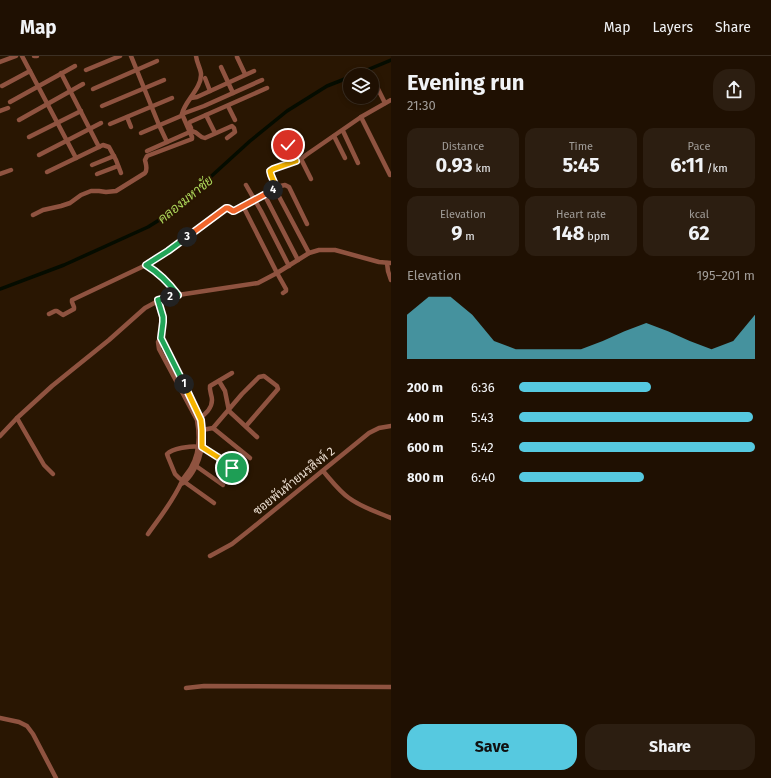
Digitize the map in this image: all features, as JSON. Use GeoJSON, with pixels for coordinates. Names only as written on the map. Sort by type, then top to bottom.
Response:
{"type":"FeatureCollection","features":[{"type":"Feature","properties":{"kind":"street"},"geometry":{"type":"LineString","coordinates":[[0,62],[16,56]]}},
{"type":"Feature","properties":{"kind":"street"},"geometry":{"type":"LineString","coordinates":[[22,56],[76,158]]}},
{"type":"Feature","properties":{"kind":"street"},"geometry":{"type":"LineString","coordinates":[[86,70],[120,56]]}},
{"type":"Feature","properties":{"kind":"street"},"geometry":{"type":"LineString","coordinates":[[130,56],[167,142]]}},
{"type":"Feature","properties":{"kind":"street"},"geometry":{"type":"LineString","coordinates":[[181,115],[200,80],[201,74],[196,56]]}},
{"type":"Feature","properties":{"kind":"street"},"geometry":{"type":"LineString","coordinates":[[237,57],[245,74]]}},
{"type":"Feature","properties":{"kind":"street"},"geometry":{"type":"LineString","coordinates":[[93,88],[157,61]]}},
{"type":"Feature","properties":{"kind":"street"},"geometry":{"type":"LineString","coordinates":[[10,102],[75,66]]}},
{"type":"Feature","properties":{"kind":"street"},"geometry":{"type":"LineString","coordinates":[[221,67],[233,93]]}},
{"type":"Feature","properties":{"kind":"street"},"geometry":{"type":"LineString","coordinates":[[2,86],[30,71]]}},
{"type":"Feature","properties":{"kind":"street"},"geometry":{"type":"LineString","coordinates":[[191,98],[197,97],[254,71]]}},
{"type":"Feature","properties":{"kind":"street"},"geometry":{"type":"LineString","coordinates":[[61,73],[99,147]]}},
{"type":"Feature","properties":{"kind":"street"},"geometry":{"type":"LineString","coordinates":[[205,78],[210,91]]}},
{"type":"Feature","properties":{"kind":"street"},"geometry":{"type":"LineString","coordinates":[[102,106],[164,80]]}},
{"type":"Feature","properties":{"kind":"street"},"geometry":{"type":"LineString","coordinates":[[141,133],[262,80]]}},
{"type":"Feature","properties":{"kind":"street"},"geometry":{"type":"LineString","coordinates":[[19,120],[83,84]]}},
{"type":"Feature","properties":{"kind":"street"},"geometry":{"type":"LineString","coordinates":[[33,215],[43,210],[70,203],[91,191],[106,192],[116,190],[147,171],[145,160],[147,156],[190,140],[192,137],[189,123],[267,88]]}},
{"type":"Feature","properties":{"kind":"street"},"geometry":{"type":"LineString","coordinates":[[379,91],[385,103]]}},
{"type":"Feature","properties":{"kind":"street"},"geometry":{"type":"LineString","coordinates":[[110,124],[172,98]]}},
{"type":"Feature","properties":{"kind":"street"},"geometry":{"type":"LineString","coordinates":[[309,253],[275,188],[270,171],[298,160],[343,131],[361,117],[391,100]]}},
{"type":"Feature","properties":{"kind":"street"},"geometry":{"type":"LineString","coordinates":[[204,106],[215,133]]}},
{"type":"Feature","properties":{"kind":"street"},"geometry":{"type":"LineString","coordinates":[[228,106],[235,120]]}},
{"type":"Feature","properties":{"kind":"street"},"geometry":{"type":"LineString","coordinates":[[0,111],[8,108]]}},
{"type":"Feature","properties":{"kind":"street"},"geometry":{"type":"LineString","coordinates":[[29,137],[81,111]]}},
{"type":"Feature","properties":{"kind":"street"},"geometry":{"type":"LineString","coordinates":[[181,115],[191,131]]}},
{"type":"Feature","properties":{"kind":"street"},"geometry":{"type":"LineString","coordinates":[[127,117],[131,127]]}},
{"type":"Feature","properties":{"kind":"street"},"geometry":{"type":"LineString","coordinates":[[361,117],[390,175]]}},
{"type":"Feature","properties":{"kind":"street"},"geometry":{"type":"LineString","coordinates":[[39,154],[101,123]]}},
{"type":"Feature","properties":{"kind":"street"},"geometry":{"type":"LineString","coordinates":[[147,151],[191,131],[197,132],[204,138],[232,126],[235,132],[227,138]]}},
{"type":"Feature","properties":{"kind":"street"},"geometry":{"type":"LineString","coordinates":[[343,131],[358,163]]}},
{"type":"Feature","properties":{"kind":"street"},"geometry":{"type":"LineString","coordinates":[[334,136],[345,158]]}},
{"type":"Feature","properties":{"kind":"street"},"geometry":{"type":"LineString","coordinates":[[282,138],[311,179]]}},
{"type":"Feature","properties":{"kind":"street"},"geometry":{"type":"LineString","coordinates":[[47,172],[103,145],[106,145],[109,147],[114,156],[121,173]]}},
{"type":"Feature","properties":{"kind":"street"},"geometry":{"type":"LineString","coordinates":[[92,165],[114,156]]}},
{"type":"Feature","properties":{"kind":"street"},"geometry":{"type":"LineString","coordinates":[[97,174],[118,166]]}},
{"type":"Feature","properties":{"kind":"street"},"geometry":{"type":"LineString","coordinates":[[0,174],[11,170]]}},
{"type":"Feature","properties":{"kind":"street"},"geometry":{"type":"LineString","coordinates":[[246,185],[289,266]]}},
{"type":"Feature","properties":{"kind":"street"},"geometry":{"type":"LineString","coordinates":[[48,314],[57,310],[61,314],[65,314],[74,309],[72,300],[130,274],[146,265],[168,251],[226,208],[230,208],[233,211],[275,188],[284,185],[289,188],[307,224]]}},
{"type":"Feature","properties":{"kind":"street"},"geometry":{"type":"LineString","coordinates":[[264,194],[298,260]]}},
{"type":"Feature","properties":{"kind":"street"},"geometry":{"type":"LineString","coordinates":[[244,206],[286,289],[283,293]]}},
{"type":"Feature","properties":{"kind":"street"},"geometry":{"type":"LineString","coordinates":[[0,436],[52,386],[109,340],[145,308],[158,300],[178,295],[252,284],[262,281],[309,253],[319,250],[335,250],[379,262],[389,263],[388,271],[391,280]]}},
{"type":"Feature","properties":{"kind":"street"},"geometry":{"type":"LineString","coordinates":[[146,265],[168,283],[178,295]]}},
{"type":"Feature","properties":{"kind":"street"},"geometry":{"type":"LineString","coordinates":[[158,300],[163,317],[161,338],[158,342],[159,349],[198,419],[202,430],[196,466],[183,482]]}},
{"type":"Feature","properties":{"kind":"street"},"geometry":{"type":"LineString","coordinates":[[198,419],[203,416],[211,405],[212,400],[210,386],[232,373]]}},
{"type":"Feature","properties":{"kind":"street"},"geometry":{"type":"LineString","coordinates":[[202,430],[213,428],[242,394],[259,377],[264,376],[277,386],[278,389],[246,426]]}},
{"type":"Feature","properties":{"kind":"street"},"geometry":{"type":"LineString","coordinates":[[219,380],[225,391],[229,410],[257,437]]}},
{"type":"Feature","properties":{"kind":"street"},"geometry":{"type":"LineString","coordinates":[[17,418],[44,465],[53,474]]}},
{"type":"Feature","properties":{"kind":"street"},"geometry":{"type":"LineString","coordinates":[[148,534],[183,482],[193,464],[200,447],[198,419]]}},
{"type":"Feature","properties":{"kind":"street","name":"ซอยพันท้ายนรสิงห์ 2"},"geometry":{"type":"LineString","coordinates":[[210,556],[232,544],[369,433],[379,428],[391,426]]}},
{"type":"Feature","properties":{"kind":"street"},"geometry":{"type":"LineString","coordinates":[[213,428],[250,458]]}},
{"type":"Feature","properties":{"kind":"street"},"geometry":{"type":"LineString","coordinates":[[214,503],[183,482],[175,474],[167,454],[174,450],[192,446],[200,447],[224,461],[232,468]]}},
{"type":"Feature","properties":{"kind":"street"},"geometry":{"type":"LineString","coordinates":[[196,466],[223,485]]}},
{"type":"Feature","properties":{"kind":"street"},"geometry":{"type":"LineString","coordinates":[[323,471],[349,498],[364,507],[391,518]]}},
{"type":"Feature","properties":{"kind":"street"},"geometry":{"type":"LineString","coordinates":[[186,688],[204,686],[391,687]]}},
{"type":"Feature","properties":{"kind":"street"},"geometry":{"type":"LineString","coordinates":[[0,718],[19,722],[27,726],[33,734],[56,778]]}},
{"type":"Feature","properties":{"kind":"waterway","name":"คลองมหาชัย"},"geometry":{"type":"LineString","coordinates":[[372,68],[391,60]]}},
{"type":"Feature","properties":{"kind":"waterway","name":"คลองมหาชัย"},"geometry":{"type":"LineString","coordinates":[[0,289],[64,265],[148,227],[172,212],[250,141],[287,111],[327,86],[343,80]]}},
{"type":"Feature","properties":{"kind":"route"},"geometry":{"type":"LineString","coordinates":[[232,468],[202,447],[200,418],[161,338],[163,317],[158,300],[178,295],[168,283],[146,265],[168,251],[226,208],[230,208],[234,211],[275,189],[276,187],[270,171],[296,161],[288,145]]}}]}
